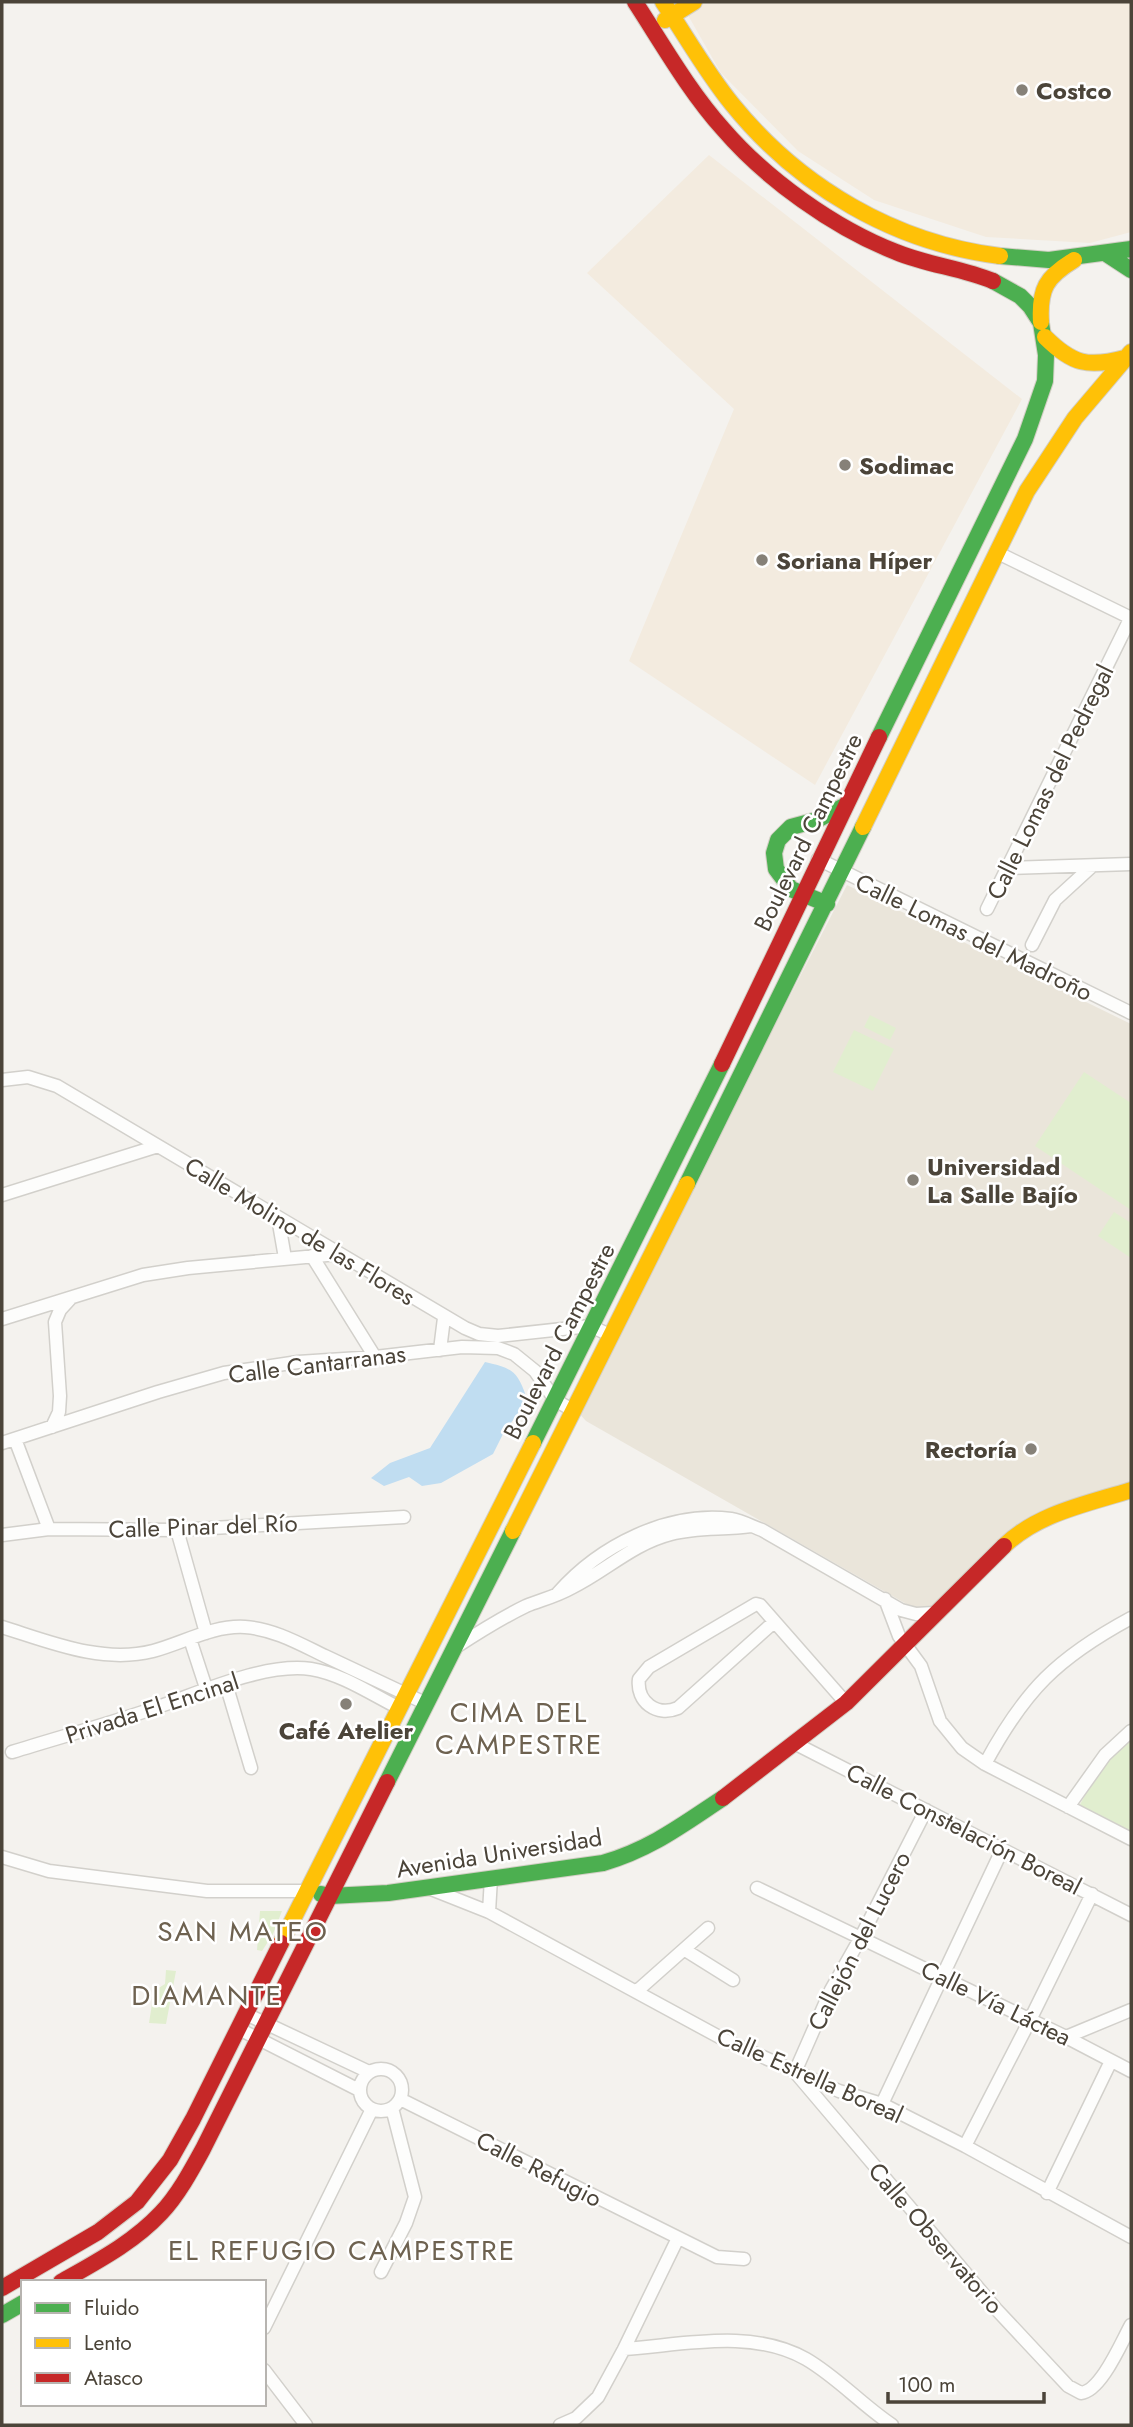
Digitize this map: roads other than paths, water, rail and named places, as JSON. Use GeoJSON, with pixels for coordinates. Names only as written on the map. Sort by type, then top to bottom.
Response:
{"type":"FeatureCollection","features":[{"type":"Feature","properties":{"kind":"street"},"geometry":{"type":"LineString","coordinates":[[653,27],[668,8],[694,2]]}},
{"type":"Feature","properties":{"kind":"street"},"geometry":{"type":"LineString","coordinates":[[643,4],[653,27],[700,101],[716,121],[781,184],[820,212],[897,253],[958,269],[1005,286],[1030,306],[1058,350],[1078,363],[1102,366],[1128,355]]}},
{"type":"Feature","properties":{"kind":"street"},"geometry":{"type":"LineString","coordinates":[[668,8],[708,73],[742,117],[795,170],[831,197],[866,217],[942,246],[1022,259],[1077,258],[1131,248]]}},
{"type":"Feature","properties":{"kind":"street"},"geometry":{"type":"LineString","coordinates":[[1105,253],[1131,270]]}},
{"type":"Feature","properties":{"kind":"street","name":"Boulevard Campestre"},"geometry":{"type":"LineString","coordinates":[[2,2288],[98,2232],[137,2202],[170,2161],[243,2021],[688,1134],[818,859],[1030,429],[1045,381],[1041,290],[1053,274],[1077,258]]}},
{"type":"Feature","properties":{"kind":"street","name":"Boulevard Campestre"},"geometry":{"type":"LineString","coordinates":[[64,2280],[142,2232],[182,2186],[203,2149],[827,904],[1027,491],[1052,450],[1128,355]]}},
{"type":"Feature","properties":{"kind":"street"},"geometry":{"type":"LineString","coordinates":[[996,552],[1131,617]]}},
{"type":"Feature","properties":{"kind":"street","name":"Calle Lomas del Pedregal"},"geometry":{"type":"LineString","coordinates":[[987,909],[1131,617]]}},
{"type":"Feature","properties":{"kind":"street"},"geometry":{"type":"LineString","coordinates":[[827,904],[802,895],[786,884],[776,869],[774,853],[778,840],[791,827],[817,820],[844,806]]}},
{"type":"Feature","properties":{"kind":"street","name":"Calle Lomas del Madroño"},"geometry":{"type":"LineString","coordinates":[[818,859],[1131,1013]]}},
{"type":"Feature","properties":{"kind":"street"},"geometry":{"type":"LineString","coordinates":[[1007,868],[1131,864]]}},
{"type":"Feature","properties":{"kind":"street"},"geometry":{"type":"LineString","coordinates":[[1032,945],[1055,900],[1091,867]]}},
{"type":"Feature","properties":{"kind":"street","name":"Calle Molino de las Flores"},"geometry":{"type":"LineString","coordinates":[[2,1080],[27,1077],[57,1086],[444,1318],[480,1334],[498,1336],[590,1326]]}},
{"type":"Feature","properties":{"kind":"street"},"geometry":{"type":"LineString","coordinates":[[2,1195],[158,1146]]}},
{"type":"Feature","properties":{"kind":"street"},"geometry":{"type":"LineString","coordinates":[[278,1218],[285,1258]]}},
{"type":"Feature","properties":{"kind":"street"},"geometry":{"type":"LineString","coordinates":[[2,1319],[143,1275],[338,1254]]}},
{"type":"Feature","properties":{"kind":"street"},"geometry":{"type":"LineString","coordinates":[[312,1256],[375,1357]]}},
{"type":"Feature","properties":{"kind":"street"},"geometry":{"type":"LineString","coordinates":[[51,1427],[58,1412],[60,1396],[55,1322],[60,1310],[73,1296]]}},
{"type":"Feature","properties":{"kind":"street"},"geometry":{"type":"LineString","coordinates":[[440,1350],[444,1318]]}},
{"type":"Feature","properties":{"kind":"street"},"geometry":{"type":"LineString","coordinates":[[590,1326],[610,1335]]}},
{"type":"Feature","properties":{"kind":"street","name":"Calle Cantarranas"},"geometry":{"type":"LineString","coordinates":[[8,1441],[158,1392],[243,1369],[488,1347],[514,1354],[535,1371],[555,1400],[574,1411]]}},
{"type":"Feature","properties":{"kind":"street"},"geometry":{"type":"LineString","coordinates":[[60,1396],[69,1408],[85,1416]]}},
{"type":"Feature","properties":{"kind":"street"},"geometry":{"type":"LineString","coordinates":[[8,1441],[49,1529]]}},
{"type":"Feature","properties":{"kind":"street","name":"Avenida Universidad"},"geometry":{"type":"LineString","coordinates":[[2,1857],[56,1872],[207,1891],[307,1891],[330,1896],[428,1888],[603,1863],[633,1854],[659,1841],[723,1798],[846,1703],[993,1554],[1031,1525],[1075,1506],[1131,1490]]}},
{"type":"Feature","properties":{"kind":"street","name":"Calle Pinar del Río"},"geometry":{"type":"LineString","coordinates":[[2,1535],[49,1529],[177,1530],[404,1517]]}},
{"type":"Feature","properties":{"kind":"street"},"geometry":{"type":"LineString","coordinates":[[456,1648],[485,1627],[558,1593],[566,1583],[611,1549],[638,1534],[664,1525],[696,1519],[720,1518],[742,1522],[774,1536],[901,1610],[916,1614],[934,1613]]}},
{"type":"Feature","properties":{"kind":"street"},"geometry":{"type":"LineString","coordinates":[[177,1530],[206,1633]]}},
{"type":"Feature","properties":{"kind":"street"},"geometry":{"type":"LineString","coordinates":[[885,1599],[892,1623],[921,1666],[940,1721],[962,1748],[985,1764],[1131,1839]]}},
{"type":"Feature","properties":{"kind":"street"},"geometry":{"type":"LineString","coordinates":[[775,1622],[678,1708],[670,1712],[651,1707],[639,1694],[639,1679],[649,1667],[753,1604],[761,1605],[846,1703]]}},
{"type":"Feature","properties":{"kind":"street"},"geometry":{"type":"LineString","coordinates":[[985,1764],[1006,1726],[1046,1676],[1098,1635],[1131,1618]]}},
{"type":"Feature","properties":{"kind":"street"},"geometry":{"type":"LineString","coordinates":[[2,1627],[90,1653],[115,1655],[149,1652],[221,1628],[261,1629],[297,1643],[403,1701],[427,1704]]}},
{"type":"Feature","properties":{"kind":"street"},"geometry":{"type":"LineString","coordinates":[[437,1634],[466,1627],[485,1627]]}},
{"type":"Feature","properties":{"kind":"street"},"geometry":{"type":"LineString","coordinates":[[190,1639],[208,1690]]}},
{"type":"Feature","properties":{"kind":"street"},"geometry":{"type":"LineString","coordinates":[[293,1668],[297,1643]]}},
{"type":"Feature","properties":{"kind":"street","name":"Privada El Encinal"},"geometry":{"type":"LineString","coordinates":[[12,1752],[254,1675],[293,1668],[328,1674],[403,1701]]}},
{"type":"Feature","properties":{"kind":"street"},"geometry":{"type":"LineString","coordinates":[[226,1684],[251,1768]]}},
{"type":"Feature","properties":{"kind":"street"},"geometry":{"type":"LineString","coordinates":[[1068,1807],[1105,1755],[1131,1731]]}},
{"type":"Feature","properties":{"kind":"street","name":"Calle Constelación Boreal"},"geometry":{"type":"LineString","coordinates":[[796,1744],[1131,1914]]}},
{"type":"Feature","properties":{"kind":"street","name":"Callejón del Lucero"},"geometry":{"type":"LineString","coordinates":[[795,2072],[831,1990],[926,1810]]}},
{"type":"Feature","properties":{"kind":"street"},"geometry":{"type":"LineString","coordinates":[[882,2104],[1002,1850]]}},
{"type":"Feature","properties":{"kind":"street"},"geometry":{"type":"LineString","coordinates":[[489,1912],[491,1878]]}},
{"type":"Feature","properties":{"kind":"street","name":"Calle Estrella Boreal"},"geometry":{"type":"LineString","coordinates":[[428,1888],[489,1912],[723,2039],[839,2091],[882,2104],[1131,2237]]}},
{"type":"Feature","properties":{"kind":"street","name":"Calle Vía Láctea"},"geometry":{"type":"LineString","coordinates":[[757,1888],[1066,2036],[1131,2071]]}},
{"type":"Feature","properties":{"kind":"street"},"geometry":{"type":"LineString","coordinates":[[965,2146],[1091,1894]]}},
{"type":"Feature","properties":{"kind":"street"},"geometry":{"type":"LineString","coordinates":[[637,1991],[708,1928]]}},
{"type":"Feature","properties":{"kind":"street"},"geometry":{"type":"LineString","coordinates":[[685,1950],[733,1980]]}},
{"type":"Feature","properties":{"kind":"street"},"geometry":{"type":"LineString","coordinates":[[1066,2036],[1131,2010]]}},
{"type":"Feature","properties":{"kind":"street"},"geometry":{"type":"LineString","coordinates":[[243,2021],[359,2090]]}},
{"type":"Feature","properties":{"kind":"street"},"geometry":{"type":"LineString","coordinates":[[263,2031],[369,2072]]}},
{"type":"Feature","properties":{"kind":"street"},"geometry":{"type":"LineString","coordinates":[[1047,2193],[1111,2061]]}},
{"type":"Feature","properties":{"kind":"street"},"geometry":{"type":"LineString","coordinates":[[381,2272],[406,2223],[415,2197],[396,2104],[401,2084],[392,2071],[376,2069],[369,2072],[362,2080],[359,2090],[363,2101],[372,2109],[385,2111],[396,2104]]}},
{"type":"Feature","properties":{"kind":"street","name":"Calle Observatorio"},"geometry":{"type":"LineString","coordinates":[[795,2072],[1005,2319],[1060,2379],[1076,2392],[1085,2394],[1092,2390],[1131,2325]]}},
{"type":"Feature","properties":{"kind":"street","name":"Calle Refugio"},"geometry":{"type":"LineString","coordinates":[[396,2104],[717,2257],[744,2259]]}},
{"type":"Feature","properties":{"kind":"street"},"geometry":{"type":"LineString","coordinates":[[266,2324],[372,2109]]}},
{"type":"Feature","properties":{"kind":"street"},"geometry":{"type":"LineString","coordinates":[[560,2425],[576,2418],[598,2397],[624,2350],[678,2238]]}},
{"type":"Feature","properties":{"kind":"street"},"geometry":{"type":"LineString","coordinates":[[2,2315],[21,2304]]}},
{"type":"Feature","properties":{"kind":"street"},"geometry":{"type":"LineString","coordinates":[[624,2350],[719,2341],[772,2346],[806,2359],[888,2424]]}},
{"type":"Feature","properties":{"kind":"street"},"geometry":{"type":"LineString","coordinates":[[266,2373],[306,2425]]}},
{"type":"Feature","properties":{"kind":"water"},"geometry":{"type":"Polygon","coordinates":[[[485,1362],[501,1366],[516,1375],[526,1396],[493,1454],[441,1483],[422,1486],[409,1477],[384,1486],[371,1478],[390,1463],[430,1448],[485,1362]]]}},
{"type":"Feature","properties":{"kind":"place","name":"Costco"},"geometry":{"type":"Point","coordinates":[1022,90]}},
{"type":"Feature","properties":{"kind":"place","name":"Sodimac"},"geometry":{"type":"Point","coordinates":[845,465]}},
{"type":"Feature","properties":{"kind":"place","name":"Soriana Híper"},"geometry":{"type":"Point","coordinates":[762,560]}},
{"type":"Feature","properties":{"kind":"place","name":"Universidad La Salle Bajío"},"geometry":{"type":"Point","coordinates":[913,1180]}},
{"type":"Feature","properties":{"kind":"place","name":"Rectoría"},"geometry":{"type":"Point","coordinates":[1031,1449]}},
{"type":"Feature","properties":{"kind":"place","name":"Café Atelier"},"geometry":{"type":"Point","coordinates":[346,1704]}},
{"type":"Feature","properties":{"kind":"district","name":"CIMA DEL CAMPESTRE"},"geometry":{"type":"Point","coordinates":[519,1728]}},
{"type":"Feature","properties":{"kind":"district","name":"SAN MATEO"},"geometry":{"type":"Point","coordinates":[243,1931]}},
{"type":"Feature","properties":{"kind":"district","name":"DIAMANTE"},"geometry":{"type":"Point","coordinates":[207,1995]}},
{"type":"Feature","properties":{"kind":"district","name":"EL REFUGIO CAMPESTRE"},"geometry":{"type":"Point","coordinates":[342,2250]}}]}
